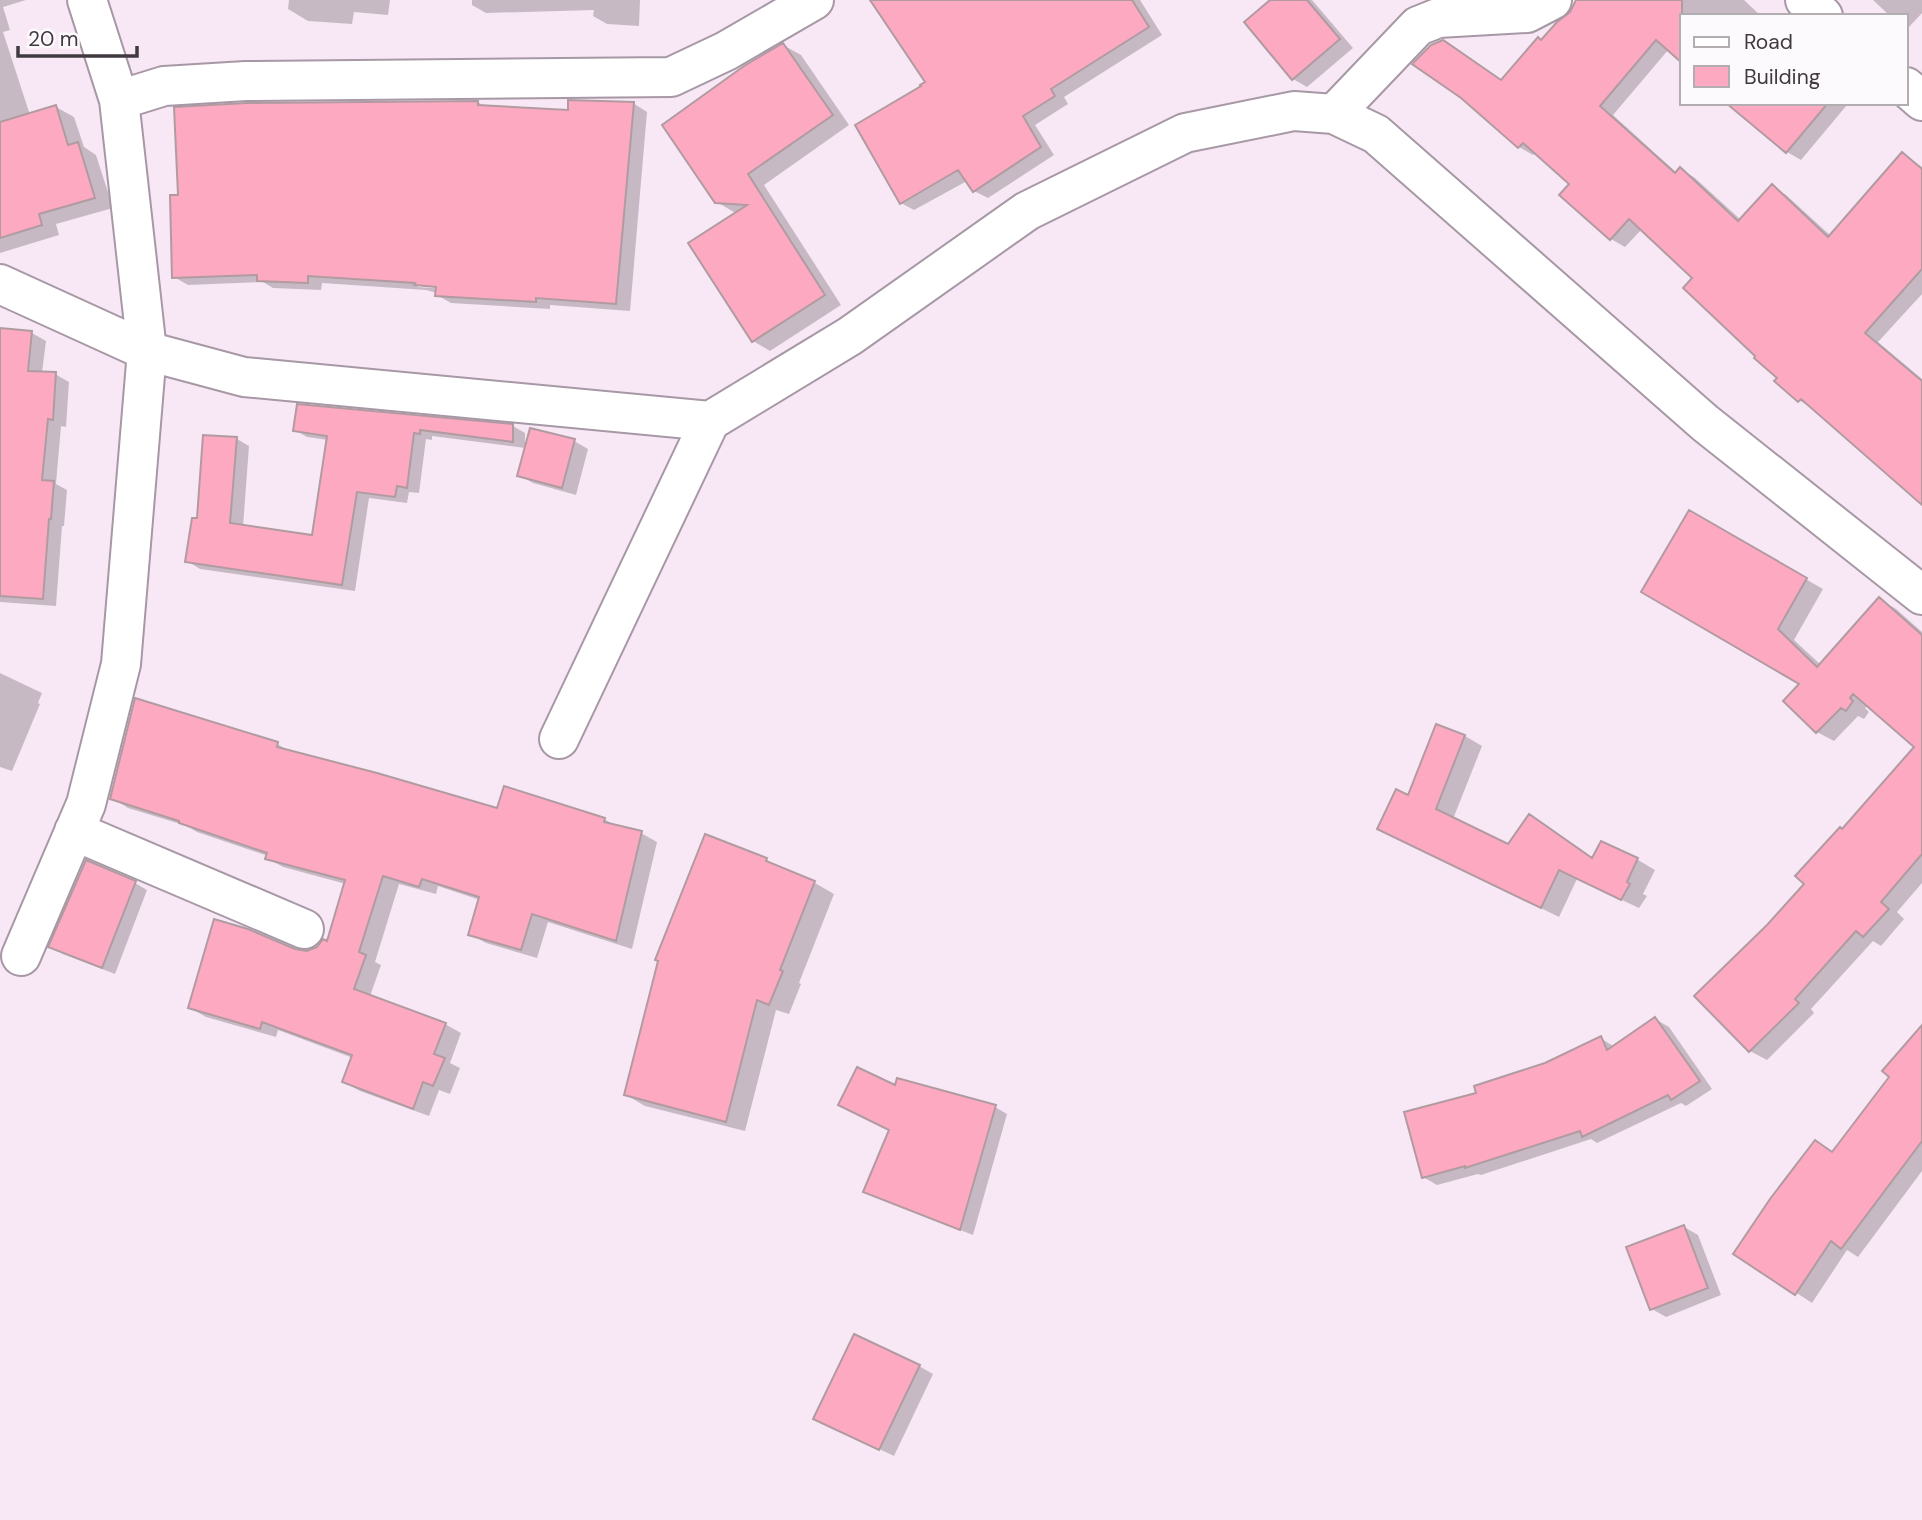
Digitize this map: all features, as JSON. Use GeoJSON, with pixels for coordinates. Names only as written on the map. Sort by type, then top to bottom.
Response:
{"type":"FeatureCollection","features":[{"type":"Feature","properties":{"kind":"street"},"geometry":{"type":"LineString","coordinates":[[20,956],[86,804],[121,664],[147,351],[119,100],[86,0]]}},
{"type":"Feature","properties":{"kind":"street"},"geometry":{"type":"LineString","coordinates":[[119,100],[164,86],[246,81],[671,77],[726,51],[814,0]]}},
{"type":"Feature","properties":{"kind":"street"},"geometry":{"type":"LineString","coordinates":[[1334,114],[1418,26],[1438,18],[1527,13],[1552,0]]}},
{"type":"Feature","properties":{"kind":"street"},"geometry":{"type":"LineString","coordinates":[[1805,0],[1821,14]]}},
{"type":"Feature","properties":{"kind":"street"},"geometry":{"type":"LineString","coordinates":[[1908,89],[1922,100]]}},
{"type":"Feature","properties":{"kind":"street"},"geometry":{"type":"LineString","coordinates":[[559,739],[710,421],[850,336],[1027,211],[1185,133],[1294,111],[1334,114],[1376,134],[1705,423],[1922,595]]}},
{"type":"Feature","properties":{"kind":"street"},"geometry":{"type":"LineString","coordinates":[[0,284],[147,351],[244,377],[710,421]]}},
{"type":"Feature","properties":{"kind":"street"},"geometry":{"type":"LineString","coordinates":[[74,831],[304,929]]}},
{"type":"Feature","properties":{"kind":"building"},"geometry":{"type":"Polygon","coordinates":[[[870,0],[1132,0],[1149,27],[1051,89],[1055,96],[1023,116],[1041,147],[973,192],[958,170],[900,204],[855,125],[925,82],[870,0]]]}},
{"type":"Feature","properties":{"kind":"building"},"geometry":{"type":"Polygon","coordinates":[[[1270,0],[1307,0],[1340,39],[1292,80],[1244,22],[1270,0]]]}},
{"type":"Feature","properties":{"kind":"building"},"geometry":{"type":"Polygon","coordinates":[[[1576,0],[1682,0],[1680,61],[1656,40],[1600,106],[1675,173],[1680,167],[1738,221],[1772,184],[1828,237],[1902,152],[1922,169],[1922,269],[1865,333],[1922,381],[1922,505],[1801,399],[1798,402],[1774,381],[1777,378],[1683,288],[1692,278],[1629,219],[1610,240],[1559,195],[1569,184],[1523,143],[1518,148],[1461,98],[1412,64],[1431,45],[1443,40],[1501,80],[1538,37],[1541,40],[1570,12],[1576,0]]]}},
{"type":"Feature","properties":{"kind":"building"},"geometry":{"type":"Polygon","coordinates":[[[783,43],[833,115],[748,174],[825,295],[752,342],[688,243],[747,205],[715,203],[662,125],[744,66],[783,43]]]}},
{"type":"Feature","properties":{"kind":"building"},"geometry":{"type":"Polygon","coordinates":[[[568,100],[634,102],[616,304],[536,298],[536,302],[435,296],[436,287],[414,285],[415,283],[308,276],[308,283],[257,281],[257,275],[172,278],[170,195],[178,195],[174,107],[247,103],[478,101],[478,105],[568,110],[568,100]]]}},
{"type":"Feature","properties":{"kind":"building"},"geometry":{"type":"Polygon","coordinates":[[[56,105],[68,145],[78,142],[95,198],[39,214],[42,225],[0,238],[0,122],[56,105]]]}},
{"type":"Feature","properties":{"kind":"building"},"geometry":{"type":"Polygon","coordinates":[[[1728,105],[1826,105],[1786,153],[1728,105]]]}},
{"type":"Feature","properties":{"kind":"building"},"geometry":{"type":"Polygon","coordinates":[[[0,328],[32,331],[28,371],[56,372],[53,420],[48,419],[42,480],[54,481],[43,599],[0,596],[0,328]]]}},
{"type":"Feature","properties":{"kind":"building"},"geometry":{"type":"Polygon","coordinates":[[[297,404],[513,424],[513,442],[420,430],[420,434],[414,433],[407,488],[397,486],[395,497],[357,492],[342,585],[185,562],[192,518],[197,518],[203,435],[237,437],[230,523],[312,535],[327,436],[293,431],[297,404]]]}},
{"type":"Feature","properties":{"kind":"building"},"geometry":{"type":"Polygon","coordinates":[[[530,428],[575,439],[562,488],[517,476],[530,428]]]}},
{"type":"Feature","properties":{"kind":"building"},"geometry":{"type":"Polygon","coordinates":[[[1689,510],[1807,578],[1778,629],[1817,667],[1879,597],[1922,635],[1922,854],[1881,902],[1889,909],[1863,937],[1856,931],[1795,999],[1799,1003],[1749,1052],[1694,996],[1767,925],[1804,884],[1795,876],[1840,827],[1842,829],[1914,747],[1853,694],[1850,698],[1853,701],[1846,711],[1841,708],[1816,733],[1783,701],[1799,684],[1641,592],[1689,510]]]}},
{"type":"Feature","properties":{"kind":"building"},"geometry":{"type":"Polygon","coordinates":[[[135,698],[278,742],[277,747],[497,808],[504,786],[605,818],[604,822],[642,831],[616,941],[532,914],[521,950],[468,935],[479,897],[422,879],[419,887],[383,876],[359,952],[366,955],[354,989],[446,1023],[434,1054],[445,1058],[433,1086],[423,1082],[413,1109],[342,1082],[352,1055],[262,1022],[260,1029],[188,1008],[214,919],[307,951],[317,947],[323,939],[327,941],[345,880],[265,859],[267,853],[110,799],[135,698]]]}},
{"type":"Feature","properties":{"kind":"building"},"geometry":{"type":"Polygon","coordinates":[[[1436,724],[1465,735],[1436,809],[1508,844],[1529,814],[1592,858],[1601,841],[1638,858],[1627,882],[1630,884],[1621,900],[1559,870],[1541,908],[1377,829],[1396,789],[1408,795],[1436,724]]]}},
{"type":"Feature","properties":{"kind":"building"},"geometry":{"type":"Polygon","coordinates":[[[705,834],[767,858],[766,861],[815,881],[769,1005],[757,1000],[726,1122],[624,1095],[658,961],[655,960],[705,834]]]}},
{"type":"Feature","properties":{"kind":"building"},"geometry":{"type":"Polygon","coordinates":[[[86,860],[136,881],[102,968],[48,947],[86,860]]]}},
{"type":"Feature","properties":{"kind":"building"},"geometry":{"type":"Polygon","coordinates":[[[1655,1017],[1700,1081],[1671,1100],[1668,1095],[1582,1137],[1580,1131],[1465,1168],[1422,1178],[1404,1112],[1476,1093],[1474,1086],[1545,1063],[1601,1036],[1607,1050],[1655,1017]]]}},
{"type":"Feature","properties":{"kind":"building"},"geometry":{"type":"Polygon","coordinates":[[[1922,1025],[1922,1141],[1841,1249],[1831,1241],[1795,1295],[1733,1254],[1815,1140],[1832,1152],[1889,1077],[1882,1071],[1922,1025]]]}},
{"type":"Feature","properties":{"kind":"building"},"geometry":{"type":"Polygon","coordinates":[[[857,1067],[895,1085],[897,1078],[996,1105],[960,1230],[863,1192],[889,1130],[838,1105],[857,1067]]]}},
{"type":"Feature","properties":{"kind":"building"},"geometry":{"type":"Polygon","coordinates":[[[1684,1225],[1708,1288],[1650,1310],[1626,1247],[1684,1225]]]}},
{"type":"Feature","properties":{"kind":"building"},"geometry":{"type":"Polygon","coordinates":[[[854,1334],[920,1365],[879,1450],[813,1419],[854,1334]]]}}]}
